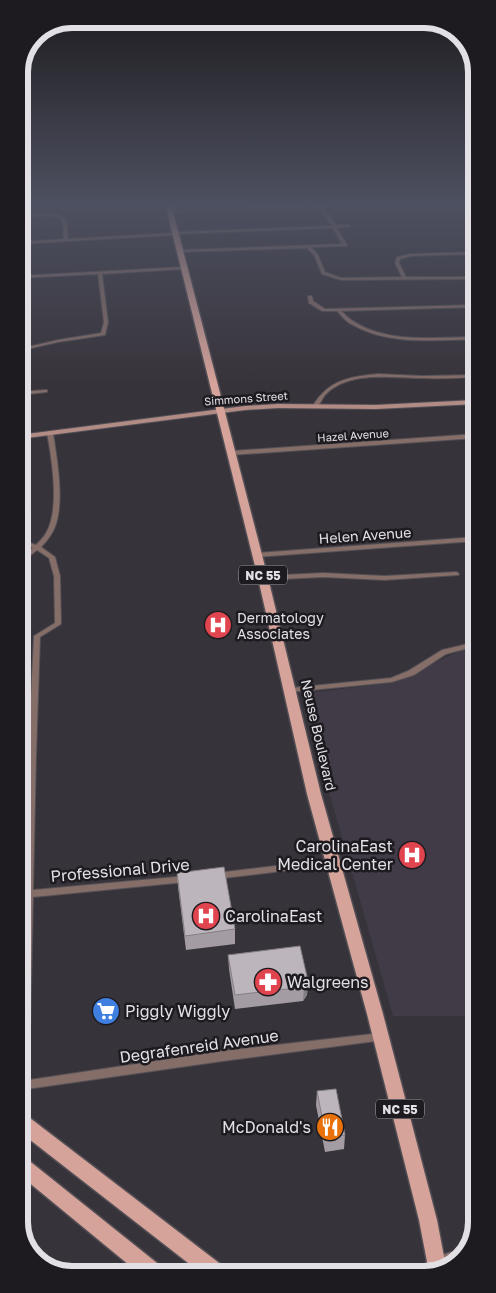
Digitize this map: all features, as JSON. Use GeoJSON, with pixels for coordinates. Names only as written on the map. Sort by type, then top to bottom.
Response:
{"type":"FeatureCollection","features":[{"type":"Feature","properties":{"kind":"main road","name":"Neuse Boulevard"},"geometry":{"type":"LineString","coordinates":[[182,264],[221,410],[291,690],[314,794],[381,1037],[428,1220],[436,1264]]}},
{"type":"Feature","properties":{"kind":"main road"},"geometry":{"type":"LineString","coordinates":[[28,1128],[206,1265]]}},
{"type":"Feature","properties":{"kind":"main road"},"geometry":{"type":"LineString","coordinates":[[28,1171],[77,1209],[144,1265]]}},
{"type":"Feature","properties":{"kind":"street"},"geometry":{"type":"LineString","coordinates":[[320,264],[323,273],[349,280],[468,278]]}},
{"type":"Feature","properties":{"kind":"street"},"geometry":{"type":"LineString","coordinates":[[397,264],[406,279]]}},
{"type":"Feature","properties":{"kind":"street"},"geometry":{"type":"LineString","coordinates":[[28,277],[183,268]]}},
{"type":"Feature","properties":{"kind":"street"},"geometry":{"type":"LineString","coordinates":[[28,348],[103,334],[106,322],[100,273]]}},
{"type":"Feature","properties":{"kind":"street"},"geometry":{"type":"LineString","coordinates":[[310,297],[310,302],[324,310],[468,306]]}},
{"type":"Feature","properties":{"kind":"street"},"geometry":{"type":"LineString","coordinates":[[338,310],[353,324],[380,334],[416,338],[468,338]]}},
{"type":"Feature","properties":{"kind":"street"},"geometry":{"type":"LineString","coordinates":[[315,407],[319,398],[325,392],[356,378],[370,375],[468,376]]}},
{"type":"Feature","properties":{"kind":"street"},"geometry":{"type":"LineString","coordinates":[[28,393],[45,390]]}},
{"type":"Feature","properties":{"kind":"street","name":"Simmons Street"},"geometry":{"type":"LineString","coordinates":[[28,436],[221,410],[266,406],[376,408],[468,402]]}},
{"type":"Feature","properties":{"kind":"street"},"geometry":{"type":"LineString","coordinates":[[28,554],[51,532],[55,520],[55,455],[50,433]]}},
{"type":"Feature","properties":{"kind":"street","name":"Hazel Avenue"},"geometry":{"type":"LineString","coordinates":[[231,453],[468,437]]}},
{"type":"Feature","properties":{"kind":"street","name":"Helen Avenue"},"geometry":{"type":"LineString","coordinates":[[256,555],[468,540]]}},
{"type":"Feature","properties":{"kind":"street"},"geometry":{"type":"LineString","coordinates":[[28,544],[37,547],[52,557],[57,576],[58,624],[37,636],[28,921]]}},
{"type":"Feature","properties":{"kind":"street"},"geometry":{"type":"LineString","coordinates":[[263,578],[323,575],[385,578],[456,574]]}},
{"type":"Feature","properties":{"kind":"street"},"geometry":{"type":"LineString","coordinates":[[291,690],[392,680],[411,673],[444,652],[468,646]]}},
{"type":"Feature","properties":{"kind":"street","name":"Professional Drive"},"geometry":{"type":"LineString","coordinates":[[29,894],[333,862]]}},
{"type":"Feature","properties":{"kind":"street","name":"Degrafenreid Avenue"},"geometry":{"type":"LineString","coordinates":[[28,1084],[223,1056],[381,1037]]}},
{"type":"Feature","properties":{"kind":"shaded area","name":"CarolinaEast Medical Center"},"geometry":{"type":"Polygon","coordinates":[[[468,649],[468,1016],[393,1016],[301,694],[396,682],[461,650],[468,649]]]}},
{"type":"Feature","properties":{"kind":"building","name":"CarolinaEast"},"geometry":{"type":"Polygon","coordinates":[[[224,867],[235,929],[185,936],[177,873],[224,867]]]}},
{"type":"Feature","properties":{"kind":"building","name":"Walgreens"},"geometry":{"type":"Polygon","coordinates":[[[300,946],[308,981],[304,987],[235,995],[228,955],[300,946]]]}},
{"type":"Feature","properties":{"kind":"building"},"geometry":{"type":"Polygon","coordinates":[[[336,1089],[345,1135],[326,1138],[317,1091],[336,1089]]]}},
{"type":"Feature","properties":{"kind":"place","name":"Dermatology Associates"},"geometry":{"type":"Point","coordinates":[218,625]}},
{"type":"Feature","properties":{"kind":"place","name":"CarolinaEast Medical Center"},"geometry":{"type":"Point","coordinates":[412,855]}},
{"type":"Feature","properties":{"kind":"place","name":"CarolinaEast"},"geometry":{"type":"Point","coordinates":[206,916]}},
{"type":"Feature","properties":{"kind":"place","name":"Walgreens"},"geometry":{"type":"Point","coordinates":[268,982]}},
{"type":"Feature","properties":{"kind":"place","name":"Piggly Wiggly"},"geometry":{"type":"Point","coordinates":[106,1011]}},
{"type":"Feature","properties":{"kind":"place","name":"McDonald's"},"geometry":{"type":"Point","coordinates":[330,1127]}}]}
